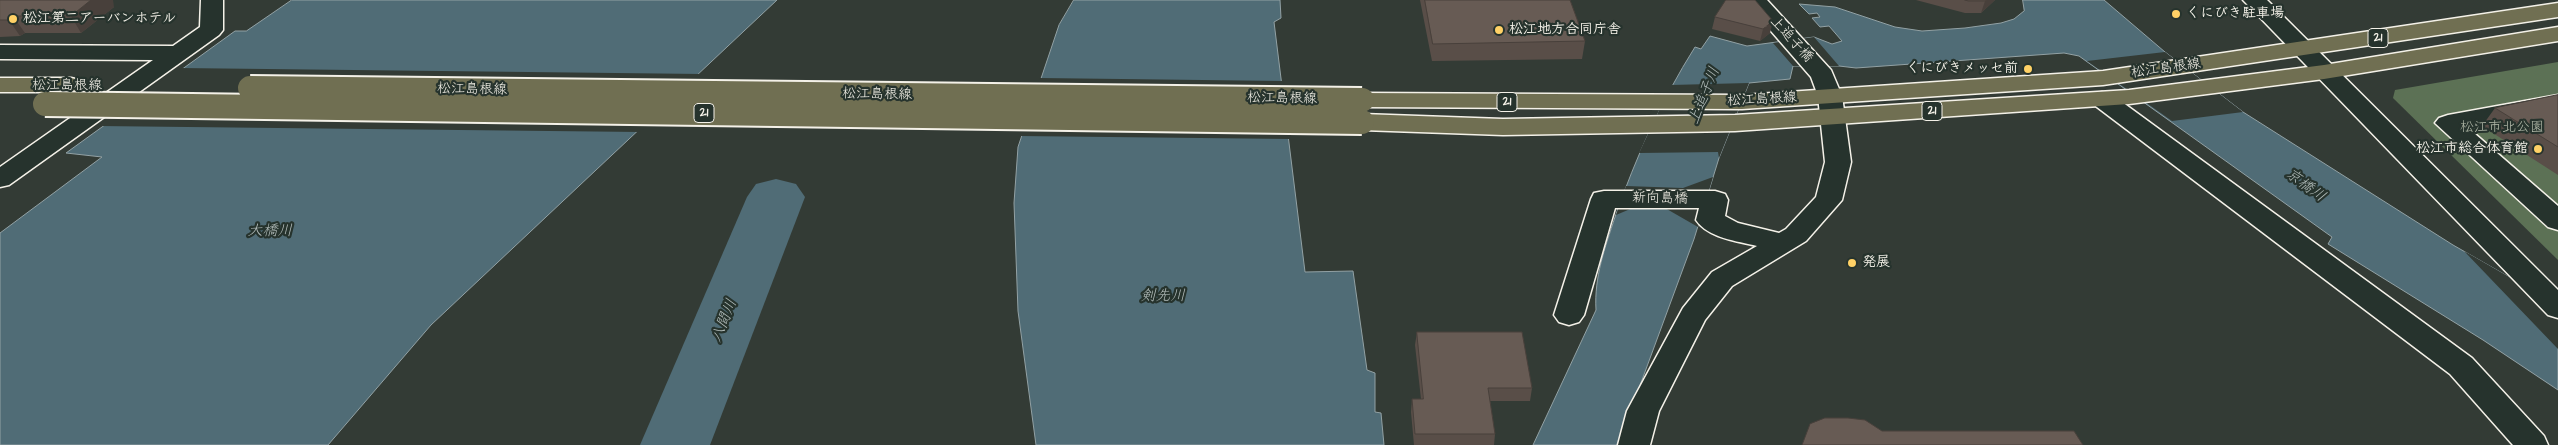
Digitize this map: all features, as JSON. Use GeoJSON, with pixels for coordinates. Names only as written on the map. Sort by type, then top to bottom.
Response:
{"type":"FeatureCollection","features":[{"type":"Feature","properties":{"kind":"main road","name":"松江島根線"},"geometry":{"type":"LineString","coordinates":[[0,85],[1362,111],[1503,127],[1642,126],[1828,96],[2102,88],[2197,65],[2558,10]]}},
{"type":"Feature","properties":{"kind":"main road","name":"松江島根線"},"geometry":{"type":"LineString","coordinates":[[2102,88],[2130,97],[2223,86],[2324,72],[2558,34]]}},
{"type":"Feature","properties":{"kind":"main road","name":"松江島根線"},"geometry":{"type":"LineString","coordinates":[[0,104],[1362,111],[1652,103],[1738,112]]}},
{"type":"Feature","properties":{"kind":"street"},"geometry":{"type":"LineString","coordinates":[[0,179],[211,30],[212,0]]}},
{"type":"Feature","properties":{"kind":"street"},"geometry":{"type":"LineString","coordinates":[[2254,0],[2301,50],[2558,308]]}},
{"type":"Feature","properties":{"kind":"street","name":"上追子橋"},"geometry":{"type":"LineString","coordinates":[[1758,3],[1828,96]]}},
{"type":"Feature","properties":{"kind":"street"},"geometry":{"type":"LineString","coordinates":[[0,52],[180,53]]}},
{"type":"Feature","properties":{"kind":"street"},"geometry":{"type":"LineString","coordinates":[[2102,88],[2461,366],[2532,445]]}},
{"type":"Feature","properties":{"kind":"street"},"geometry":{"type":"LineString","coordinates":[[1634,445],[1643,411],[1693,315],[1722,279],[1796,235],[1829,200],[1838,162],[1828,96]]}},
{"type":"Feature","properties":{"kind":"street"},"geometry":{"type":"LineString","coordinates":[[2558,102],[2448,123],[2558,220]]}},
{"type":"Feature","properties":{"kind":"street","name":"新向島橋"},"geometry":{"type":"LineString","coordinates":[[1569,315],[1604,198],[1715,200],[1710,220],[1729,230],[1783,243]]}},
{"type":"Feature","properties":{"kind":"green space","name":"松江市北公園"},"geometry":{"type":"Polygon","coordinates":[[[2558,62],[2558,260],[2393,98],[2395,90],[2558,62]]]}},
{"type":"Feature","properties":{"kind":"water","name":"大橋川"},"geometry":{"type":"Polygon","coordinates":[[[292,0],[777,0],[431,325],[328,445],[0,445],[0,233],[102,157],[66,153],[235,31],[246,31],[292,0]]]}},
{"type":"Feature","properties":{"kind":"water","name":"剣先川"},"geometry":{"type":"Polygon","coordinates":[[[1074,0],[1280,0],[1281,18],[1274,22],[1305,272],[1353,271],[1367,370],[1375,373],[1375,412],[1381,413],[1384,445],[1036,445],[1018,311],[1014,203],[1018,147],[1059,25],[1074,0]]]}},
{"type":"Feature","properties":{"kind":"water"},"geometry":{"type":"Polygon","coordinates":[[[2023,0],[2104,0],[2165,52],[2243,112],[2453,245],[2558,305],[2558,390],[2483,340],[2328,244],[2332,237],[2079,56],[2064,53],[1856,68],[1793,66],[1790,79],[1749,83],[1719,158],[1694,239],[1618,445],[1533,445],[1596,310],[1597,286],[1601,263],[1615,217],[1632,173],[1660,109],[1695,47],[1701,49],[1710,36],[1747,46],[1814,37],[1832,44],[1842,41],[1829,26],[1820,27],[1812,18],[1820,17],[1817,13],[1809,14],[1799,4],[1835,7],[1895,27],[1922,31],[2001,23],[2014,19],[2024,11],[2023,0]]]}},
{"type":"Feature","properties":{"kind":"pier"},"geometry":{"type":"Polygon","coordinates":[[[1814,37],[1839,66],[1793,66],[1773,43],[1814,37]]]}},
{"type":"Feature","properties":{"kind":"pier"},"geometry":{"type":"Polygon","coordinates":[[[2165,52],[2243,112],[2172,121],[2087,61],[2165,52]]]}},
{"type":"Feature","properties":{"kind":"pier"},"geometry":{"type":"Polygon","coordinates":[[[179,68],[702,74],[640,132],[98,126],[179,68]]]}},
{"type":"Feature","properties":{"kind":"pier"},"geometry":{"type":"Polygon","coordinates":[[[1040,78],[1283,81],[1291,139],[1019,136],[1040,78]]]}},
{"type":"Feature","properties":{"kind":"pier"},"geometry":{"type":"Polygon","coordinates":[[[1749,83],[1719,158],[1718,152],[1639,153],[1671,85],[1749,83]]]}},
{"type":"Feature","properties":{"kind":"pier"},"geometry":{"type":"Polygon","coordinates":[[[1713,177],[1698,227],[1665,208],[1635,207],[1616,215],[1626,186],[1683,188],[1713,177]]]}},
{"type":"Feature","properties":{"kind":"pier"},"geometry":{"type":"Polygon","coordinates":[[[2464,251],[2558,305],[2558,349],[2464,251]]]}},
{"type":"Feature","properties":{"kind":"building"},"geometry":{"type":"Polygon","coordinates":[[[0,0],[91,0],[71,16],[13,16],[9,20],[0,20],[0,0]]]}},
{"type":"Feature","properties":{"kind":"building","name":"松江地方合同庁舎"},"geometry":{"type":"Polygon","coordinates":[[[1425,0],[1570,0],[1585,41],[1433,44],[1425,0]]]}},
{"type":"Feature","properties":{"kind":"building"},"geometry":{"type":"Polygon","coordinates":[[[1726,0],[1755,0],[1773,21],[1763,29],[1715,17],[1726,0]]]}},
{"type":"Feature","properties":{"kind":"building"},"geometry":{"type":"Polygon","coordinates":[[[1965,0],[1987,0],[1969,1],[1965,0]]]}},
{"type":"Feature","properties":{"kind":"building"},"geometry":{"type":"Polygon","coordinates":[[[2558,95],[2558,147],[2495,108],[2558,95]]]}},
{"type":"Feature","properties":{"kind":"building"},"geometry":{"type":"Polygon","coordinates":[[[1417,332],[1522,332],[1532,388],[1488,388],[1495,434],[1415,434],[1412,399],[1423,399],[1417,332]]]}},
{"type":"Feature","properties":{"kind":"building"},"geometry":{"type":"Polygon","coordinates":[[[1825,418],[1865,420],[1882,431],[2074,431],[2083,445],[1802,445],[1810,424],[1825,418]]]}},
{"type":"Feature","properties":{"kind":"waterway","name":"八間川"},"geometry":{"type":"LineString","coordinates":[[675,445],[776,197]]}},
{"type":"Feature","properties":{"kind":"place","name":"くにびき駐車場"},"geometry":{"type":"Point","coordinates":[2176,14]}},
{"type":"Feature","properties":{"kind":"place","name":"松江第二アーバンホテル"},"geometry":{"type":"Point","coordinates":[13,19]}},
{"type":"Feature","properties":{"kind":"place","name":"松江地方合同庁舎"},"geometry":{"type":"Point","coordinates":[1499,30]}},
{"type":"Feature","properties":{"kind":"place","name":"くにびきメッセ前"},"geometry":{"type":"Point","coordinates":[2028,69]}},
{"type":"Feature","properties":{"kind":"place","name":"松江市総合体育館"},"geometry":{"type":"Point","coordinates":[2538,149]}},
{"type":"Feature","properties":{"kind":"place","name":"発展"},"geometry":{"type":"Point","coordinates":[1852,263]}},
{"type":"Feature","properties":{"kind":"water label","name":"上追子川"},"geometry":{"type":"Point","coordinates":[1705,96]}},
{"type":"Feature","properties":{"kind":"water label","name":"京橋川"},"geometry":{"type":"Point","coordinates":[2305,186]}}]}
